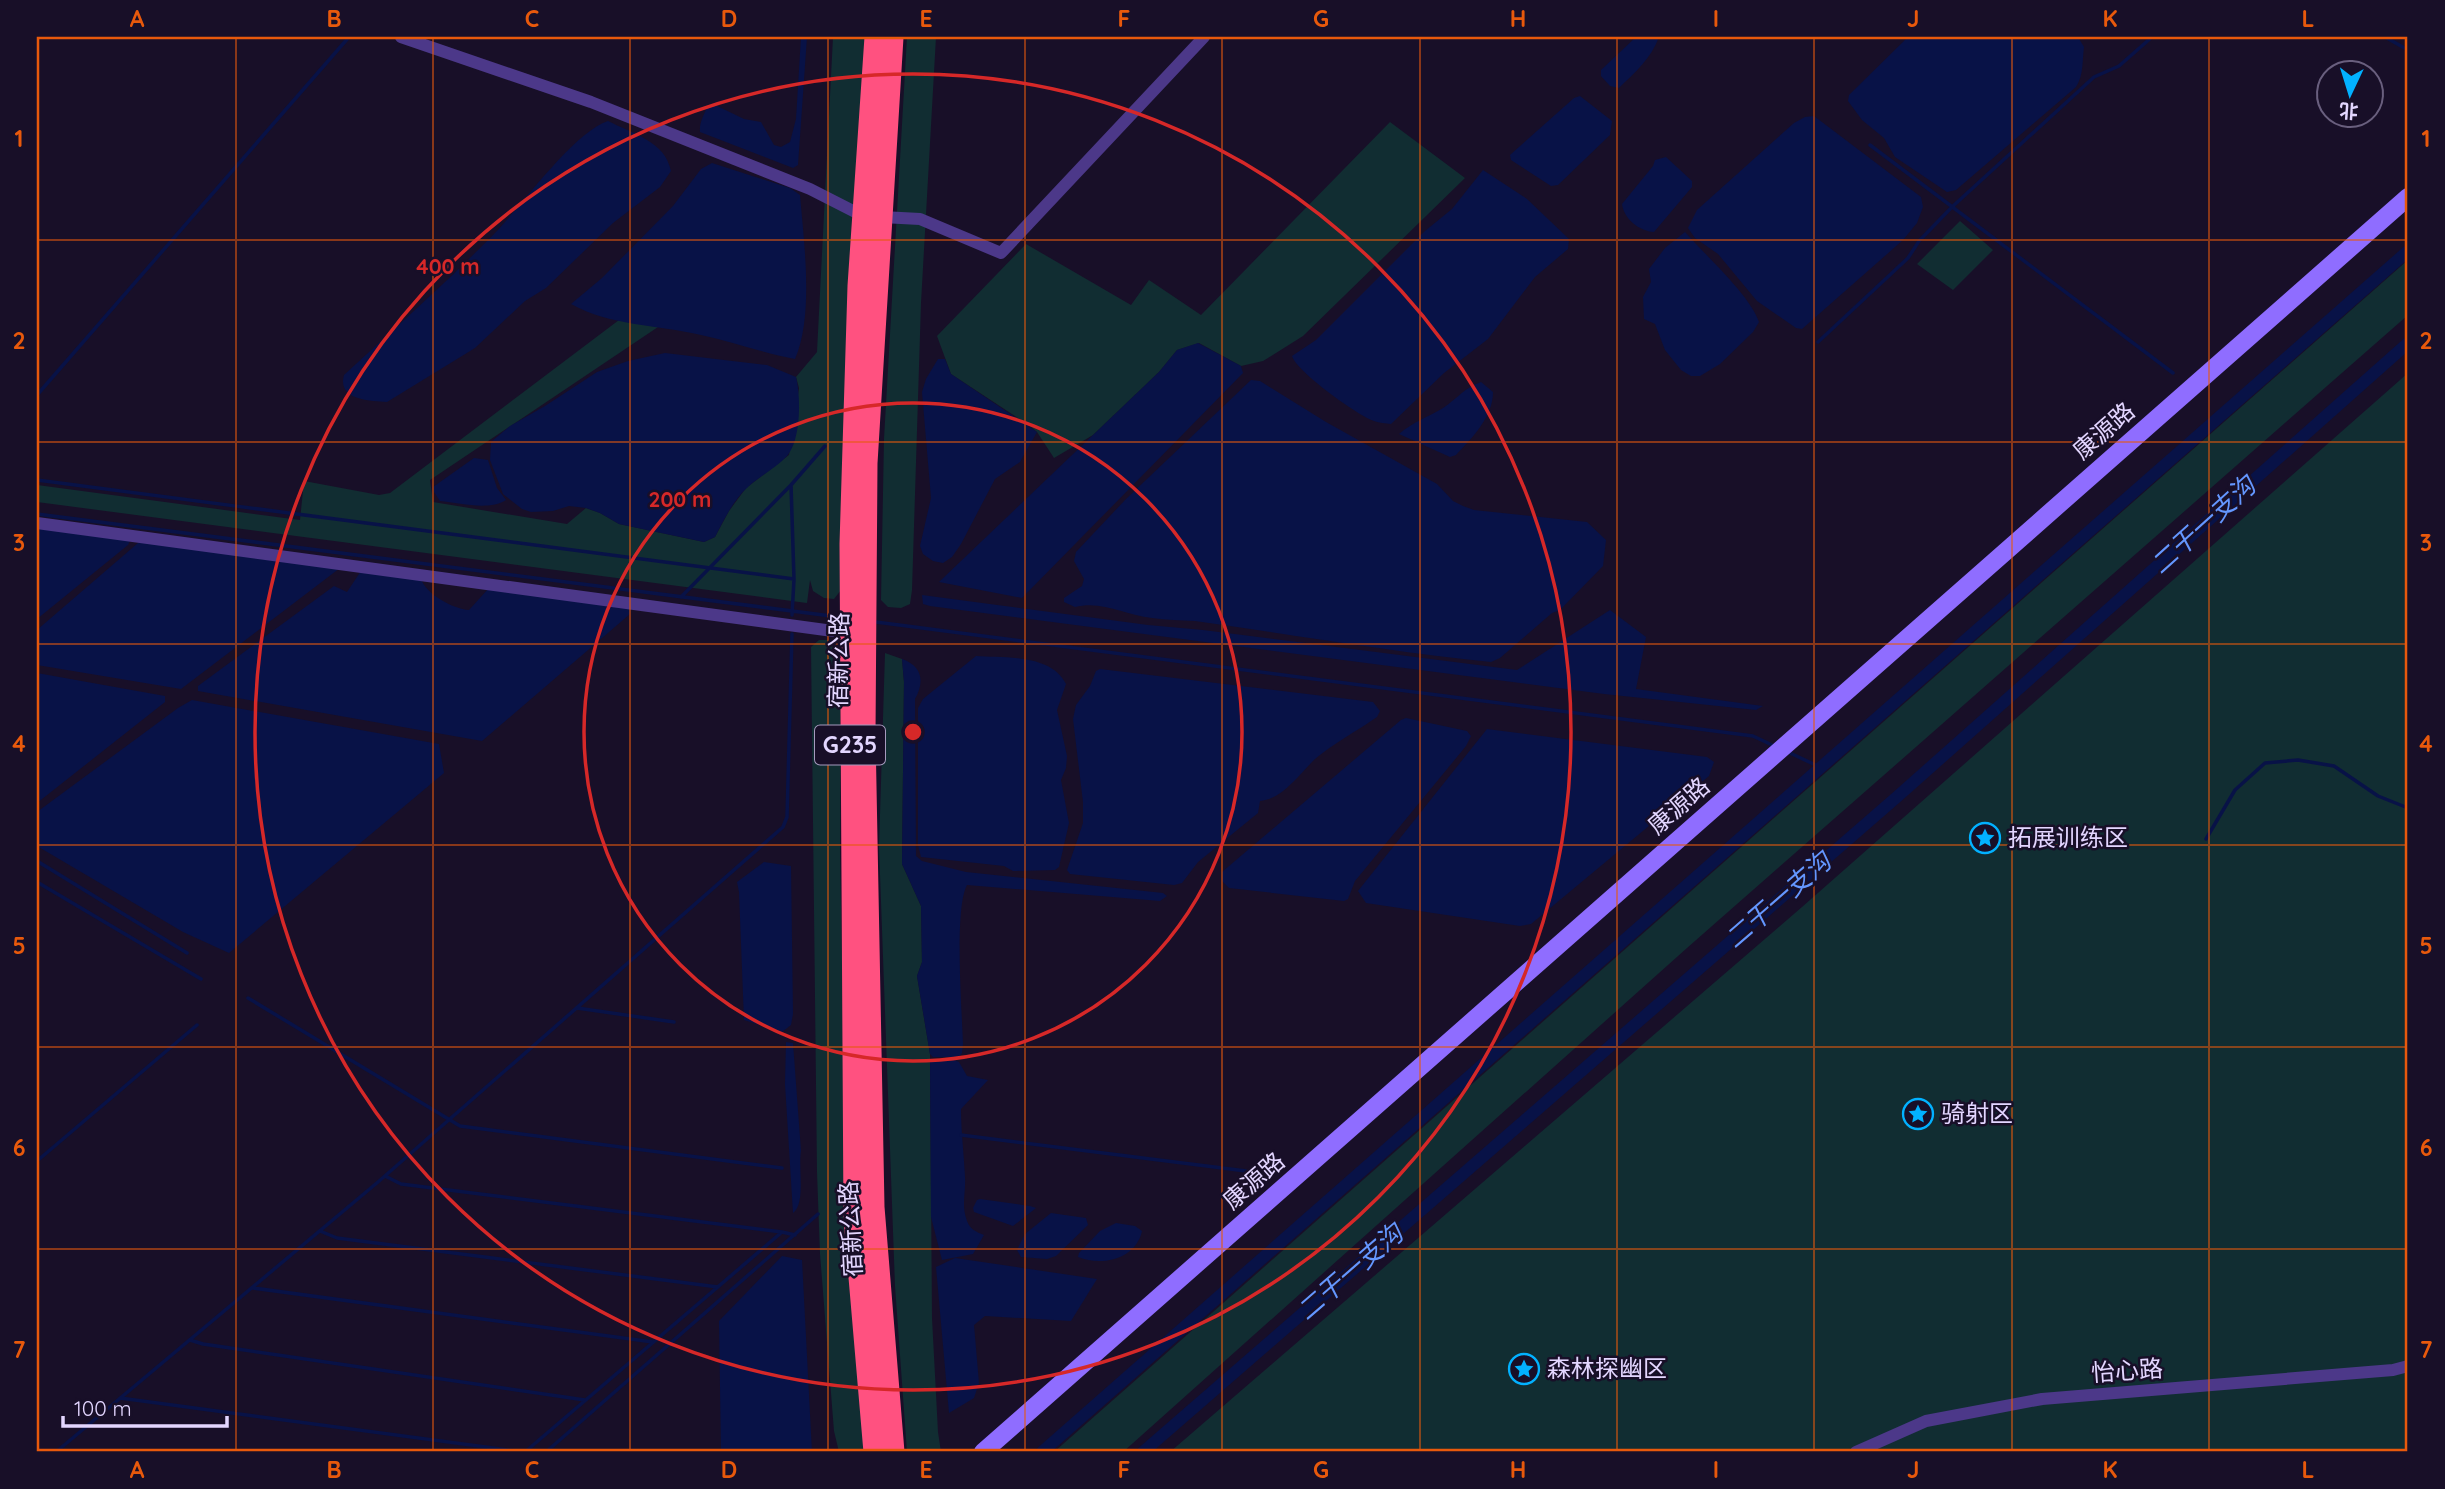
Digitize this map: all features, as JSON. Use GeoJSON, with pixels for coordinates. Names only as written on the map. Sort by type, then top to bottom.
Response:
{"type":"FeatureCollection","features":[{"type":"Feature","properties":{"kind":"highway","name":"宿新公路"},"geometry":{"type":"LineString","coordinates":[[872,216],[875,37]]}},
{"type":"Feature","properties":{"kind":"highway","name":"宿新公路"},"geometry":{"type":"LineString","coordinates":[[892,37],[872,216],[858,286],[852,489],[865,734],[874,1207],[894,1452]]}},
{"type":"Feature","properties":{"kind":"highway","name":"宿新公路"},"geometry":{"type":"LineString","coordinates":[[858,634],[854,1219],[874,1452]]}},
{"type":"Feature","properties":{"kind":"street"},"geometry":{"type":"LineString","coordinates":[[401,37],[591,102],[872,216],[920,219],[1000,253],[1205,37]]}},
{"type":"Feature","properties":{"kind":"street","name":"康源路"},"geometry":{"type":"LineString","coordinates":[[983,1452],[2408,197]]}},
{"type":"Feature","properties":{"kind":"street"},"geometry":{"type":"LineString","coordinates":[[37,523],[858,634]]}},
{"type":"Feature","properties":{"kind":"street","name":"怡心路"},"geometry":{"type":"LineString","coordinates":[[1856,1452],[1926,1421],[2042,1399],[2381,1371],[2408,1366]]}},
{"type":"Feature","properties":{"kind":"green space"},"geometry":{"type":"Polygon","coordinates":[[[833,37],[865,37],[841,590],[834,599],[824,598],[813,591],[810,580],[807,603],[37,502],[37,485],[300,520],[304,481],[379,495],[390,493],[619,320],[658,327],[430,480],[433,502],[567,524],[586,508],[619,524],[704,542],[715,537],[746,488],[789,455],[799,388],[796,377],[817,352],[833,37]]]}},
{"type":"Feature","properties":{"kind":"green space"},"geometry":{"type":"Polygon","coordinates":[[[907,37],[936,37],[921,303],[912,590],[910,604],[901,608],[888,607],[881,600],[884,439],[907,37]]]}},
{"type":"Feature","properties":{"kind":"green space"},"geometry":{"type":"Polygon","coordinates":[[[1390,122],[1465,178],[1303,336],[1263,361],[1241,366],[1199,343],[1177,350],[1159,372],[1093,435],[1054,458],[1030,426],[951,374],[937,336],[1026,244],[1131,305],[1149,280],[1201,315],[1390,122]]]}},
{"type":"Feature","properties":{"kind":"green space"},"geometry":{"type":"Polygon","coordinates":[[[1960,221],[1993,250],[1953,290],[1917,264],[1960,221]]]}},
{"type":"Feature","properties":{"kind":"green space"},"geometry":{"type":"Polygon","coordinates":[[[2408,260],[2408,315],[1687,948],[1123,1452],[1054,1452],[2408,260]]]}},
{"type":"Feature","properties":{"kind":"green space"},"geometry":{"type":"Polygon","coordinates":[[[2408,373],[2408,1452],[1170,1452],[1802,907],[2408,373]]]}},
{"type":"Feature","properties":{"kind":"green space"},"geometry":{"type":"Polygon","coordinates":[[[819,640],[827,640],[841,648],[840,856],[847,1211],[864,1452],[839,1452],[834,1431],[820,1254],[811,647],[819,640]]]}},
{"type":"Feature","properties":{"kind":"green space"},"geometry":{"type":"Polygon","coordinates":[[[885,653],[902,659],[902,864],[921,906],[922,962],[917,976],[930,1054],[932,1318],[941,1452],[907,1452],[895,1286],[879,847],[885,653]]]}},
{"type":"Feature","properties":{"kind":"shaded area"},"geometry":{"type":"Polygon","coordinates":[[[801,37],[807,37],[798,165],[793,168],[700,132],[705,112],[708,106],[713,104],[744,119],[761,122],[774,145],[781,147],[790,142],[796,119],[801,37]]]}},
{"type":"Feature","properties":{"kind":"shaded area"},"geometry":{"type":"Polygon","coordinates":[[[1636,37],[1659,37],[1647,59],[1619,88],[1610,86],[1601,76],[1601,70],[1636,37]]]}},
{"type":"Feature","properties":{"kind":"shaded area"},"geometry":{"type":"Polygon","coordinates":[[[1908,37],[2078,37],[2084,47],[2082,73],[2076,87],[1956,190],[1947,192],[1895,157],[1884,138],[1862,120],[1848,101],[1849,95],[1908,37]]]}},
{"type":"Feature","properties":{"kind":"shaded area"},"geometry":{"type":"Polygon","coordinates":[[[1580,96],[1612,121],[1610,135],[1558,185],[1551,186],[1511,160],[1510,155],[1574,98],[1580,96]]]}},
{"type":"Feature","properties":{"kind":"shaded area"},"geometry":{"type":"Polygon","coordinates":[[[1814,116],[1921,197],[1923,207],[1917,223],[1903,240],[1802,329],[1796,328],[1757,301],[1718,254],[1695,238],[1688,228],[1697,210],[1794,123],[1814,116]]]}},
{"type":"Feature","properties":{"kind":"shaded area"},"geometry":{"type":"Polygon","coordinates":[[[608,121],[647,140],[662,152],[671,171],[660,187],[613,223],[546,288],[525,301],[475,348],[387,402],[356,398],[345,390],[344,375],[477,251],[564,154],[594,128],[608,121]]]}},
{"type":"Feature","properties":{"kind":"shaded area"},"geometry":{"type":"Polygon","coordinates":[[[1666,157],[1692,181],[1692,187],[1654,232],[1648,231],[1629,219],[1622,204],[1655,160],[1666,157]]]}},
{"type":"Feature","properties":{"kind":"shaded area"},"geometry":{"type":"Polygon","coordinates":[[[712,163],[790,188],[800,195],[806,300],[801,341],[795,359],[701,335],[618,321],[571,304],[602,278],[673,206],[701,169],[712,163]]]}},
{"type":"Feature","properties":{"kind":"shaded area"},"geometry":{"type":"Polygon","coordinates":[[[1483,170],[1527,199],[1569,239],[1568,249],[1535,277],[1488,339],[1444,373],[1391,424],[1374,421],[1329,392],[1305,372],[1292,356],[1316,340],[1425,231],[1452,209],[1483,170]]]}},
{"type":"Feature","properties":{"kind":"shaded area"},"geometry":{"type":"Polygon","coordinates":[[[1685,232],[1737,288],[1759,322],[1753,332],[1720,364],[1700,376],[1691,376],[1681,370],[1665,350],[1655,324],[1644,319],[1643,297],[1651,282],[1649,269],[1665,248],[1685,232]]]}},
{"type":"Feature","properties":{"kind":"shaded area"},"geometry":{"type":"Polygon","coordinates":[[[1198,343],[1241,366],[1243,373],[1022,598],[939,582],[1159,372],[1177,350],[1198,343]]]}},
{"type":"Feature","properties":{"kind":"shaded area"},"geometry":{"type":"Polygon","coordinates":[[[665,353],[767,365],[796,377],[799,418],[792,449],[783,460],[743,492],[729,510],[715,537],[704,542],[619,524],[586,508],[569,506],[553,511],[531,512],[522,509],[503,494],[490,460],[491,442],[510,426],[597,372],[628,361],[665,353]]]}},
{"type":"Feature","properties":{"kind":"shaded area"},"geometry":{"type":"Polygon","coordinates":[[[938,359],[945,359],[951,374],[1037,432],[1020,462],[995,479],[961,544],[952,557],[943,563],[933,561],[923,554],[920,546],[931,498],[922,392],[938,359]]]}},
{"type":"Feature","properties":{"kind":"shaded area"},"geometry":{"type":"Polygon","coordinates":[[[1251,380],[1260,381],[1326,422],[1437,484],[1453,501],[1463,506],[1474,510],[1587,522],[1606,540],[1603,566],[1560,610],[1552,613],[1500,658],[1491,662],[1195,621],[1152,618],[1095,605],[1075,607],[1064,602],[1064,598],[1082,586],[1084,579],[1074,561],[1076,552],[1126,499],[1251,380]]]}},
{"type":"Feature","properties":{"kind":"shaded area"},"geometry":{"type":"Polygon","coordinates":[[[1481,382],[1493,392],[1489,410],[1469,442],[1456,455],[1450,457],[1399,434],[1443,408],[1481,382]]]}},
{"type":"Feature","properties":{"kind":"shaded area"},"geometry":{"type":"Polygon","coordinates":[[[474,458],[488,460],[497,488],[506,500],[483,506],[440,501],[433,487],[474,458]]]}},
{"type":"Feature","properties":{"kind":"shaded area"},"geometry":{"type":"Polygon","coordinates":[[[37,528],[130,541],[37,619],[37,528]]]}},
{"type":"Feature","properties":{"kind":"shaded area"},"geometry":{"type":"Polygon","coordinates":[[[138,543],[340,568],[181,689],[37,665],[37,630],[138,543]]]}},
{"type":"Feature","properties":{"kind":"shaded area"},"geometry":{"type":"Polygon","coordinates":[[[361,571],[421,579],[428,590],[441,600],[469,610],[489,588],[631,609],[630,614],[482,741],[198,691],[198,686],[334,586],[347,592],[361,571]]]}},
{"type":"Feature","properties":{"kind":"shaded area"},"geometry":{"type":"Polygon","coordinates":[[[922,595],[1517,670],[1610,610],[1646,637],[1636,689],[1763,706],[1756,710],[1604,694],[930,606],[923,604],[922,595]]]}},
{"type":"Feature","properties":{"kind":"shaded area"},"geometry":{"type":"Polygon","coordinates":[[[976,656],[1039,662],[1059,674],[1066,684],[1057,710],[1067,756],[1061,780],[1069,823],[1059,867],[1055,870],[1013,871],[1004,866],[921,857],[918,845],[918,708],[923,699],[976,656]]]}},
{"type":"Feature","properties":{"kind":"shaded area"},"geometry":{"type":"Polygon","coordinates":[[[902,659],[918,670],[921,680],[915,699],[916,856],[922,861],[966,872],[1163,893],[1167,896],[1160,901],[967,885],[961,915],[963,1044],[959,1057],[933,1057],[930,1054],[917,976],[922,962],[921,906],[902,864],[902,659]]]}},
{"type":"Feature","properties":{"kind":"shaded area"},"geometry":{"type":"Polygon","coordinates":[[[1100,669],[1373,702],[1380,711],[1377,717],[1318,757],[1282,792],[1260,801],[1258,813],[1198,862],[1182,883],[1174,885],[1070,874],[1067,870],[1083,823],[1073,719],[1076,705],[1090,686],[1096,671],[1100,669]]]}},
{"type":"Feature","properties":{"kind":"shaded area"},"geometry":{"type":"Polygon","coordinates":[[[37,673],[165,696],[165,702],[37,803],[37,673]]]}},
{"type":"Feature","properties":{"kind":"shaded area"},"geometry":{"type":"Polygon","coordinates":[[[192,700],[439,744],[444,773],[229,953],[183,932],[37,846],[37,812],[192,700]]]}},
{"type":"Feature","properties":{"kind":"shaded area"},"geometry":{"type":"Polygon","coordinates":[[[1406,718],[1467,731],[1471,736],[1466,746],[1355,881],[1348,899],[1344,901],[1229,888],[1222,881],[1222,872],[1406,718]]]}},
{"type":"Feature","properties":{"kind":"shaded area"},"geometry":{"type":"Polygon","coordinates":[[[1487,729],[1707,757],[1714,762],[1709,776],[1531,924],[1520,926],[1366,903],[1358,891],[1487,729]]]}},
{"type":"Feature","properties":{"kind":"shaded area"},"geometry":{"type":"Polygon","coordinates":[[[764,862],[791,866],[793,1014],[791,1025],[782,1032],[744,1020],[737,882],[764,862]]]}},
{"type":"Feature","properties":{"kind":"shaded area"},"geometry":{"type":"Polygon","coordinates":[[[786,1042],[793,1043],[801,1151],[799,1201],[793,1213],[785,1084],[786,1042]]]}},
{"type":"Feature","properties":{"kind":"shaded area"},"geometry":{"type":"Polygon","coordinates":[[[930,1061],[959,1062],[967,1076],[988,1080],[961,1109],[965,1215],[968,1224],[984,1235],[973,1254],[942,1260],[931,1217],[930,1061]]]}},
{"type":"Feature","properties":{"kind":"shaded area"},"geometry":{"type":"Polygon","coordinates":[[[980,1199],[1036,1208],[1013,1226],[974,1212],[973,1208],[980,1199]]]}},
{"type":"Feature","properties":{"kind":"shaded area"},"geometry":{"type":"Polygon","coordinates":[[[1051,1213],[1086,1218],[1088,1225],[1056,1256],[1047,1259],[1021,1257],[1017,1250],[1025,1234],[1051,1213]]]}},
{"type":"Feature","properties":{"kind":"shaded area"},"geometry":{"type":"Polygon","coordinates":[[[1116,1223],[1135,1226],[1142,1231],[1133,1248],[1107,1261],[1078,1257],[1100,1231],[1116,1223]]]}},
{"type":"Feature","properties":{"kind":"shaded area"},"geometry":{"type":"Polygon","coordinates":[[[782,1256],[802,1260],[812,1452],[721,1452],[719,1321],[782,1256]]]}},
{"type":"Feature","properties":{"kind":"shaded area"},"geometry":{"type":"Polygon","coordinates":[[[955,1258],[1097,1279],[1071,1321],[985,1316],[974,1325],[979,1383],[974,1398],[949,1413],[936,1267],[955,1258]]]}},
{"type":"Feature","properties":{"kind":"waterway"},"geometry":{"type":"LineString","coordinates":[[37,395],[349,37]]}},
{"type":"Feature","properties":{"kind":"waterway"},"geometry":{"type":"LineString","coordinates":[[1818,342],[1908,258],[1919,241],[1952,207],[2094,77],[2119,66],[2152,37]]}},
{"type":"Feature","properties":{"kind":"waterway"},"geometry":{"type":"LineString","coordinates":[[2385,37],[2408,50]]}},
{"type":"Feature","properties":{"kind":"waterway"},"geometry":{"type":"LineString","coordinates":[[1870,145],[2173,373]]}},
{"type":"Feature","properties":{"kind":"waterway"},"geometry":{"type":"LineString","coordinates":[[1042,1452],[2408,251]]}},
{"type":"Feature","properties":{"kind":"waterway","name":"二干一支沟"},"geometry":{"type":"LineString","coordinates":[[1143,1452],[1898,796],[2408,343]]}},
{"type":"Feature","properties":{"kind":"waterway"},"geometry":{"type":"LineString","coordinates":[[681,597],[791,485],[825,446]]}},
{"type":"Feature","properties":{"kind":"waterway"},"geometry":{"type":"LineString","coordinates":[[37,480],[794,579]]}},
{"type":"Feature","properties":{"kind":"waterway"},"geometry":{"type":"LineString","coordinates":[[791,485],[794,579],[792,615]]}},
{"type":"Feature","properties":{"kind":"waterway"},"geometry":{"type":"LineString","coordinates":[[37,514],[839,617]]}},
{"type":"Feature","properties":{"kind":"waterway"},"geometry":{"type":"LineString","coordinates":[[876,622],[1753,736],[1772,745]]}},
{"type":"Feature","properties":{"kind":"waterway"},"geometry":{"type":"LineString","coordinates":[[56,1452],[378,1182],[783,827],[787,817],[792,634]]}},
{"type":"Feature","properties":{"kind":"waterway"},"geometry":{"type":"LineString","coordinates":[[1790,753],[1822,768]]}},
{"type":"Feature","properties":{"kind":"waterway"},"geometry":{"type":"LineString","coordinates":[[2206,839],[2235,790],[2265,763],[2298,760],[2334,766],[2378,796],[2408,808]]}},
{"type":"Feature","properties":{"kind":"waterway"},"geometry":{"type":"LineString","coordinates":[[37,861],[187,953]]}},
{"type":"Feature","properties":{"kind":"waterway"},"geometry":{"type":"LineString","coordinates":[[37,882],[201,979]]}},
{"type":"Feature","properties":{"kind":"waterway"},"geometry":{"type":"LineString","coordinates":[[248,998],[460,1126],[782,1168]]}},
{"type":"Feature","properties":{"kind":"waterway"},"geometry":{"type":"LineString","coordinates":[[577,1008],[674,1022]]}},
{"type":"Feature","properties":{"kind":"waterway"},"geometry":{"type":"LineString","coordinates":[[37,1161],[197,1025]]}},
{"type":"Feature","properties":{"kind":"waterway"},"geometry":{"type":"LineString","coordinates":[[961,1135],[1254,1172]]}},
{"type":"Feature","properties":{"kind":"waterway"},"geometry":{"type":"LineString","coordinates":[[385,1176],[401,1184],[782,1232]]}},
{"type":"Feature","properties":{"kind":"waterway"},"geometry":{"type":"LineString","coordinates":[[546,1452],[818,1214]]}},
{"type":"Feature","properties":{"kind":"waterway"},"geometry":{"type":"LineString","coordinates":[[320,1231],[337,1238],[718,1287]]}},
{"type":"Feature","properties":{"kind":"waterway"},"geometry":{"type":"LineString","coordinates":[[525,1452],[782,1232],[795,1235]]}},
{"type":"Feature","properties":{"kind":"waterway"},"geometry":{"type":"LineString","coordinates":[[253,1288],[653,1342]]}},
{"type":"Feature","properties":{"kind":"waterway"},"geometry":{"type":"LineString","coordinates":[[190,1340],[585,1400]]}},
{"type":"Feature","properties":{"kind":"waterway"},"geometry":{"type":"LineString","coordinates":[[120,1398],[523,1452]]}},
{"type":"Feature","properties":{"kind":"place","name":"拓展训练区"},"geometry":{"type":"Point","coordinates":[1985,838]}},
{"type":"Feature","properties":{"kind":"place","name":"骑射区"},"geometry":{"type":"Point","coordinates":[1918,1114]}},
{"type":"Feature","properties":{"kind":"place","name":"森林探幽区"},"geometry":{"type":"Point","coordinates":[1524,1369]}}]}
